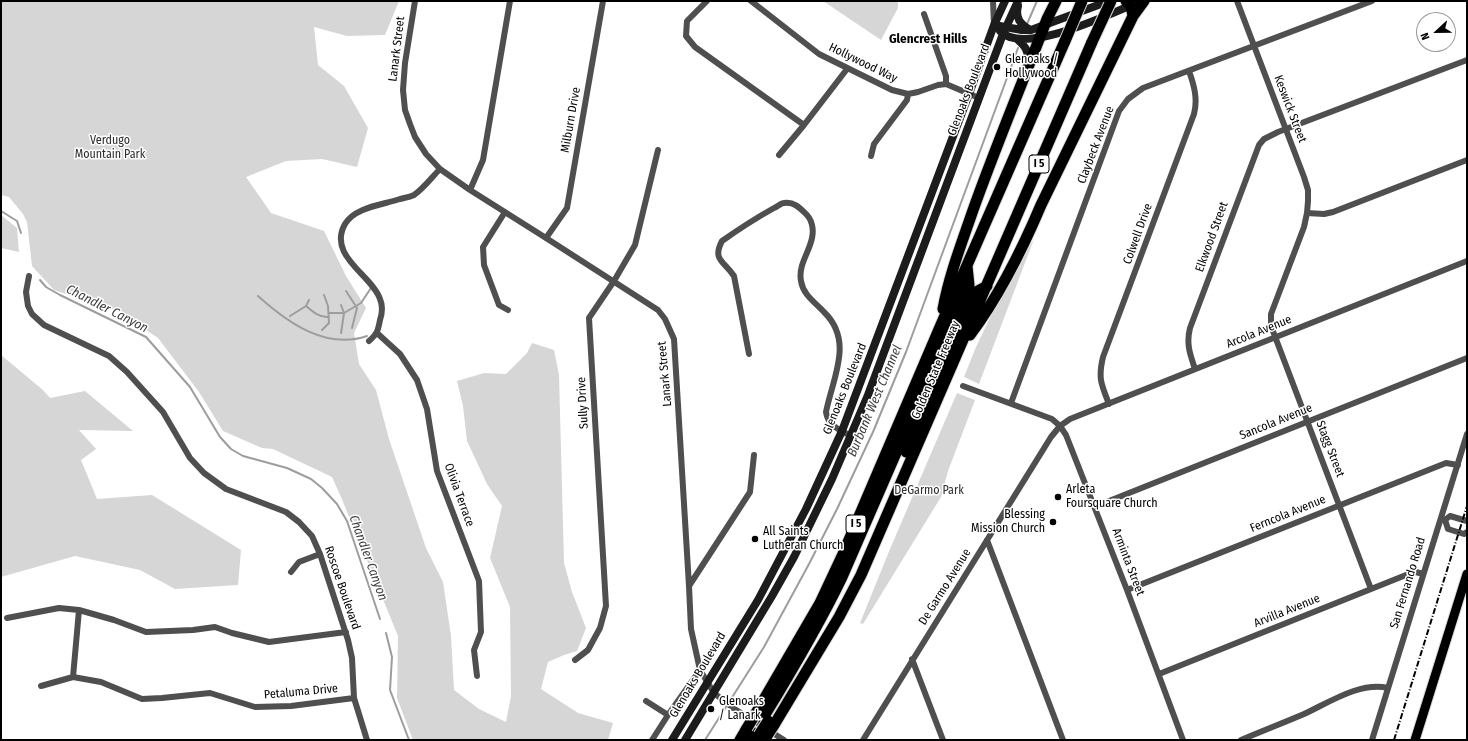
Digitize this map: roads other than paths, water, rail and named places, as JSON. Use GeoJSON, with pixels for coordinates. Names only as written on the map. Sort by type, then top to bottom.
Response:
{"type":"FeatureCollection","features":[{"type":"Feature","properties":{"kind":"highway"},"geometry":{"type":"LineString","coordinates":[[940,327],[946,290],[956,258],[1028,68],[1056,1]]}},
{"type":"Feature","properties":{"kind":"highway","name":"Golden State Freeway"},"geometry":{"type":"LineString","coordinates":[[740,740],[756,736],[843,554],[966,266],[1082,1]]}},
{"type":"Feature","properties":{"kind":"highway","name":"Golden State Freeway"},"geometry":{"type":"LineString","coordinates":[[756,736],[765,719],[839,617],[861,574],[1110,1]]}},
{"type":"Feature","properties":{"kind":"highway"},"geometry":{"type":"LineString","coordinates":[[960,348],[987,313],[1030,231],[1130,8],[1144,1]]}},
{"type":"Feature","properties":{"kind":"highway"},"geometry":{"type":"LineString","coordinates":[[765,719],[842,576],[969,285],[966,266]]}},
{"type":"Feature","properties":{"kind":"highway"},"geometry":{"type":"LineString","coordinates":[[765,719],[812,650],[847,585],[899,471],[974,293],[987,286]]}},
{"type":"Feature","properties":{"kind":"main road","name":"Glenoaks Boulevard"},"geometry":{"type":"LineString","coordinates":[[672,740],[758,600],[806,509],[842,432],[994,25],[1005,1]]}},
{"type":"Feature","properties":{"kind":"main road","name":"Glenoaks Boulevard"},"geometry":{"type":"LineString","coordinates":[[684,740],[717,696],[794,557],[832,479],[868,395],[1004,30],[1018,1]]}},
{"type":"Feature","properties":{"kind":"main road"},"geometry":{"type":"LineString","coordinates":[[1018,1],[1016,12],[1017,18],[1020,23],[1031,30]]}},
{"type":"Feature","properties":{"kind":"main road"},"geometry":{"type":"LineString","coordinates":[[1004,30],[1031,30],[1110,1]]}},
{"type":"Feature","properties":{"kind":"main road"},"geometry":{"type":"LineString","coordinates":[[1017,39],[1030,40],[1052,36],[1130,8]]}},
{"type":"Feature","properties":{"kind":"main road"},"geometry":{"type":"LineString","coordinates":[[994,25],[1017,39],[1025,47],[1029,54],[1028,68]]}},
{"type":"Feature","properties":{"kind":"main road"},"geometry":{"type":"LineString","coordinates":[[925,212],[935,215]]}},
{"type":"Feature","properties":{"kind":"main road"},"geometry":{"type":"LineString","coordinates":[[1415,740],[1467,574]]}},
{"type":"Feature","properties":{"kind":"street","name":"Lanark Street"},"geometry":{"type":"LineString","coordinates":[[415,1],[404,78],[405,110],[415,137],[426,154],[440,169],[470,190],[658,310],[665,320],[674,339],[689,586],[690,629],[700,670],[707,683],[717,696],[784,740]]}},
{"type":"Feature","properties":{"kind":"street"},"geometry":{"type":"LineString","coordinates":[[470,190],[483,160],[510,1]]}},
{"type":"Feature","properties":{"kind":"street","name":"Milburn Drive"},"geometry":{"type":"LineString","coordinates":[[546,238],[567,208],[603,1]]}},
{"type":"Feature","properties":{"kind":"street"},"geometry":{"type":"LineString","coordinates":[[707,1],[687,21],[686,36],[695,47],[804,125]]}},
{"type":"Feature","properties":{"kind":"street","name":"Hollywood Way"},"geometry":{"type":"LineString","coordinates":[[751,1],[819,54],[892,90],[908,94],[946,84]]}},
{"type":"Feature","properties":{"kind":"street"},"geometry":{"type":"LineString","coordinates":[[993,1],[994,25]]}},
{"type":"Feature","properties":{"kind":"street","name":"Keswick Street"},"geometry":{"type":"LineString","coordinates":[[1237,1],[1306,183],[1308,201],[1304,226]]}},
{"type":"Feature","properties":{"kind":"street","name":"Claybeck Avenue"},"geometry":{"type":"LineString","coordinates":[[1011,403],[1119,111],[1128,99],[1143,88],[1372,1]]}},
{"type":"Feature","properties":{"kind":"street"},"geometry":{"type":"LineString","coordinates":[[924,14],[946,76],[946,84],[979,98]]}},
{"type":"Feature","properties":{"kind":"street","name":"Elkwood Street"},"geometry":{"type":"LineString","coordinates":[[1195,369],[1188,351],[1187,339],[1190,328],[1255,153],[1264,139],[1286,129],[1467,60]]}},
{"type":"Feature","properties":{"kind":"street"},"geometry":{"type":"LineString","coordinates":[[779,155],[847,69]]}},
{"type":"Feature","properties":{"kind":"street","name":"Colwell Drive"},"geometry":{"type":"LineString","coordinates":[[1109,404],[1100,379],[1103,357],[1194,114],[1196,97],[1189,71]]}},
{"type":"Feature","properties":{"kind":"street"},"geometry":{"type":"LineString","coordinates":[[871,156],[874,144],[907,100],[908,94]]}},
{"type":"Feature","properties":{"kind":"street","name":"Sully Drive"},"geometry":{"type":"LineString","coordinates":[[575,660],[588,650],[600,628],[606,606],[589,318],[614,281],[635,245],[658,150]]}},
{"type":"Feature","properties":{"kind":"street"},"geometry":{"type":"LineString","coordinates":[[1307,213],[1324,214],[1333,212],[1467,160]]}},
{"type":"Feature","properties":{"kind":"street"},"geometry":{"type":"LineString","coordinates":[[369,341],[377,333],[381,315],[380,298],[351,264],[344,253],[342,244],[344,228],[350,217],[359,211],[414,195],[440,169]]}},
{"type":"Feature","properties":{"kind":"street"},"geometry":{"type":"LineString","coordinates":[[749,354],[734,276],[730,269],[721,262],[718,254],[718,248],[722,240],[742,226],[784,203],[796,205],[807,214],[813,227],[812,238],[804,256],[801,270],[801,281],[805,292],[830,317],[839,334],[841,343],[826,412],[829,421],[836,428],[851,436]]}},
{"type":"Feature","properties":{"kind":"street"},"geometry":{"type":"LineString","coordinates":[[505,212],[484,247],[484,265],[499,305],[508,310]]}},
{"type":"Feature","properties":{"kind":"street","name":"Stagg Street"},"geometry":{"type":"LineString","coordinates":[[1304,226],[1271,314],[1271,326],[1371,588]]}},
{"type":"Feature","properties":{"kind":"street","name":"Arcola Avenue"},"geometry":{"type":"LineString","coordinates":[[1060,426],[1070,419],[1467,260]]}},
{"type":"Feature","properties":{"kind":"street","name":"Roscoe Boulevard"},"geometry":{"type":"LineString","coordinates":[[29,276],[26,292],[28,306],[32,314],[44,325],[109,356],[127,372],[163,412],[190,458],[204,473],[226,489],[286,512],[299,522],[312,536],[320,554],[346,632],[352,658],[354,698],[367,740]]}},
{"type":"Feature","properties":{"kind":"street","name":"Olivia Terrace"},"geometry":{"type":"LineString","coordinates":[[377,333],[400,354],[417,380],[427,408],[437,471],[479,581],[481,632],[474,650],[477,676]]}},
{"type":"Feature","properties":{"kind":"street","name":"Sancola Avenue"},"geometry":{"type":"LineString","coordinates":[[1094,507],[1467,358]]}},
{"type":"Feature","properties":{"kind":"street"},"geometry":{"type":"LineString","coordinates":[[963,386],[1052,419],[1060,426]]}},
{"type":"Feature","properties":{"kind":"street","name":"Arminta Street"},"geometry":{"type":"LineString","coordinates":[[1060,426],[1066,435],[1127,590],[1183,740]]}},
{"type":"Feature","properties":{"kind":"street","name":"De Garmo Avenue"},"geometry":{"type":"LineString","coordinates":[[862,740],[1060,426]]}},
{"type":"Feature","properties":{"kind":"street","name":"San Fernando Road"},"geometry":{"type":"LineString","coordinates":[[1372,740],[1423,574],[1442,519],[1467,434]]}},
{"type":"Feature","properties":{"kind":"street"},"geometry":{"type":"LineString","coordinates":[[689,586],[750,492],[754,455]]}},
{"type":"Feature","properties":{"kind":"street","name":"Ferncola Avenue"},"geometry":{"type":"LineString","coordinates":[[1127,590],[1446,463],[1458,464]]}},
{"type":"Feature","properties":{"kind":"street"},"geometry":{"type":"LineString","coordinates":[[1467,522],[1450,516],[1442,519],[1448,529],[1464,534],[1467,532]]}},
{"type":"Feature","properties":{"kind":"street"},"geometry":{"type":"LineString","coordinates":[[987,540],[1063,740]]}},
{"type":"Feature","properties":{"kind":"street"},"geometry":{"type":"LineString","coordinates":[[291,572],[299,562],[320,554]]}},
{"type":"Feature","properties":{"kind":"street","name":"Arvilla Avenue"},"geometry":{"type":"LineString","coordinates":[[1159,674],[1371,588],[1411,573],[1416,572],[1423,574]]}},
{"type":"Feature","properties":{"kind":"street"},"geometry":{"type":"LineString","coordinates":[[7,618],[60,608],[79,610],[114,620],[146,632],[215,628],[232,634],[269,642],[346,632]]}},
{"type":"Feature","properties":{"kind":"street"},"geometry":{"type":"LineString","coordinates":[[73,677],[79,610]]}},
{"type":"Feature","properties":{"kind":"street"},"geometry":{"type":"LineString","coordinates":[[912,659],[943,740]]}},
{"type":"Feature","properties":{"kind":"street"},"geometry":{"type":"LineString","coordinates":[[652,740],[700,670]]}},
{"type":"Feature","properties":{"kind":"street","name":"Petaluma Drive"},"geometry":{"type":"LineString","coordinates":[[41,686],[73,677],[101,682],[142,699],[210,693],[255,707],[291,706],[354,698]]}},
{"type":"Feature","properties":{"kind":"street"},"geometry":{"type":"LineString","coordinates":[[1241,740],[1347,694],[1374,686],[1388,688]]}},
{"type":"Feature","properties":{"kind":"street"},"geometry":{"type":"LineString","coordinates":[[646,701],[668,715]]}},
{"type":"Feature","properties":{"kind":"waterway","name":"Burbank West Channel"},"geometry":{"type":"LineString","coordinates":[[1027,24],[1037,1]]}},
{"type":"Feature","properties":{"kind":"waterway","name":"Burbank West Channel"},"geometry":{"type":"LineString","coordinates":[[705,740],[764,647],[837,509],[873,432],[906,352],[1018,48]]}},
{"type":"Feature","properties":{"kind":"waterway","name":"Chandler Canyon"},"geometry":{"type":"LineString","coordinates":[[1,211],[17,221],[21,233]]}},
{"type":"Feature","properties":{"kind":"waterway","name":"Chandler Canyon"},"geometry":{"type":"LineString","coordinates":[[40,280],[46,287],[60,295],[146,337],[190,387],[220,437],[231,449],[243,456],[287,468],[311,479],[322,488],[337,504],[347,521],[380,619]]}},
{"type":"Feature","properties":{"kind":"waterway"},"geometry":{"type":"LineString","coordinates":[[329,313],[344,313],[361,303],[371,288]]}},
{"type":"Feature","properties":{"kind":"waterway"},"geometry":{"type":"LineString","coordinates":[[346,291],[357,308],[352,328]]}},
{"type":"Feature","properties":{"kind":"waterway"},"geometry":{"type":"LineString","coordinates":[[322,330],[329,323],[328,306],[324,295]]}},
{"type":"Feature","properties":{"kind":"waterway"},"geometry":{"type":"LineString","coordinates":[[258,296],[282,316],[322,337],[352,339],[367,336]]}},
{"type":"Feature","properties":{"kind":"waterway"},"geometry":{"type":"LineString","coordinates":[[290,316],[306,306],[309,300]]}},
{"type":"Feature","properties":{"kind":"waterway"},"geometry":{"type":"LineString","coordinates":[[341,305],[344,313],[341,333]]}},
{"type":"Feature","properties":{"kind":"waterway"},"geometry":{"type":"LineString","coordinates":[[306,306],[320,316],[329,317]]}},
{"type":"Feature","properties":{"kind":"waterway","name":"Chandler Canyon"},"geometry":{"type":"LineString","coordinates":[[386,633],[392,657],[390,690],[409,740]]}},
{"type":"Feature","properties":{"kind":"railway"},"geometry":{"type":"LineString","coordinates":[[1394,740],[1467,506]]}},
{"type":"Feature","properties":{"kind":"place","name":"Glenoaks / Hollywood"},"geometry":{"type":"Point","coordinates":[997,67]}},
{"type":"Feature","properties":{"kind":"place","name":"Arleta Foursquare Church"},"geometry":{"type":"Point","coordinates":[1058,497]}},
{"type":"Feature","properties":{"kind":"place","name":"Blessing Mission Church"},"geometry":{"type":"Point","coordinates":[1053,522]}},
{"type":"Feature","properties":{"kind":"place","name":"All Saints Lutheran Church"},"geometry":{"type":"Point","coordinates":[755,539]}},
{"type":"Feature","properties":{"kind":"place","name":"Glenoaks / Lanark"},"geometry":{"type":"Point","coordinates":[711,709]}},
{"type":"Feature","properties":{"kind":"district","name":"Glencrest Hills"},"geometry":{"type":"Point","coordinates":[928,39]}},
{"type":"Feature","properties":{"kind":"park label","name":"Verdugo Mountain Park"},"geometry":{"type":"Point","coordinates":[110,148]}},
{"type":"Feature","properties":{"kind":"park label","name":"DeGarmo Park"},"geometry":{"type":"Point","coordinates":[929,491]}}]}
